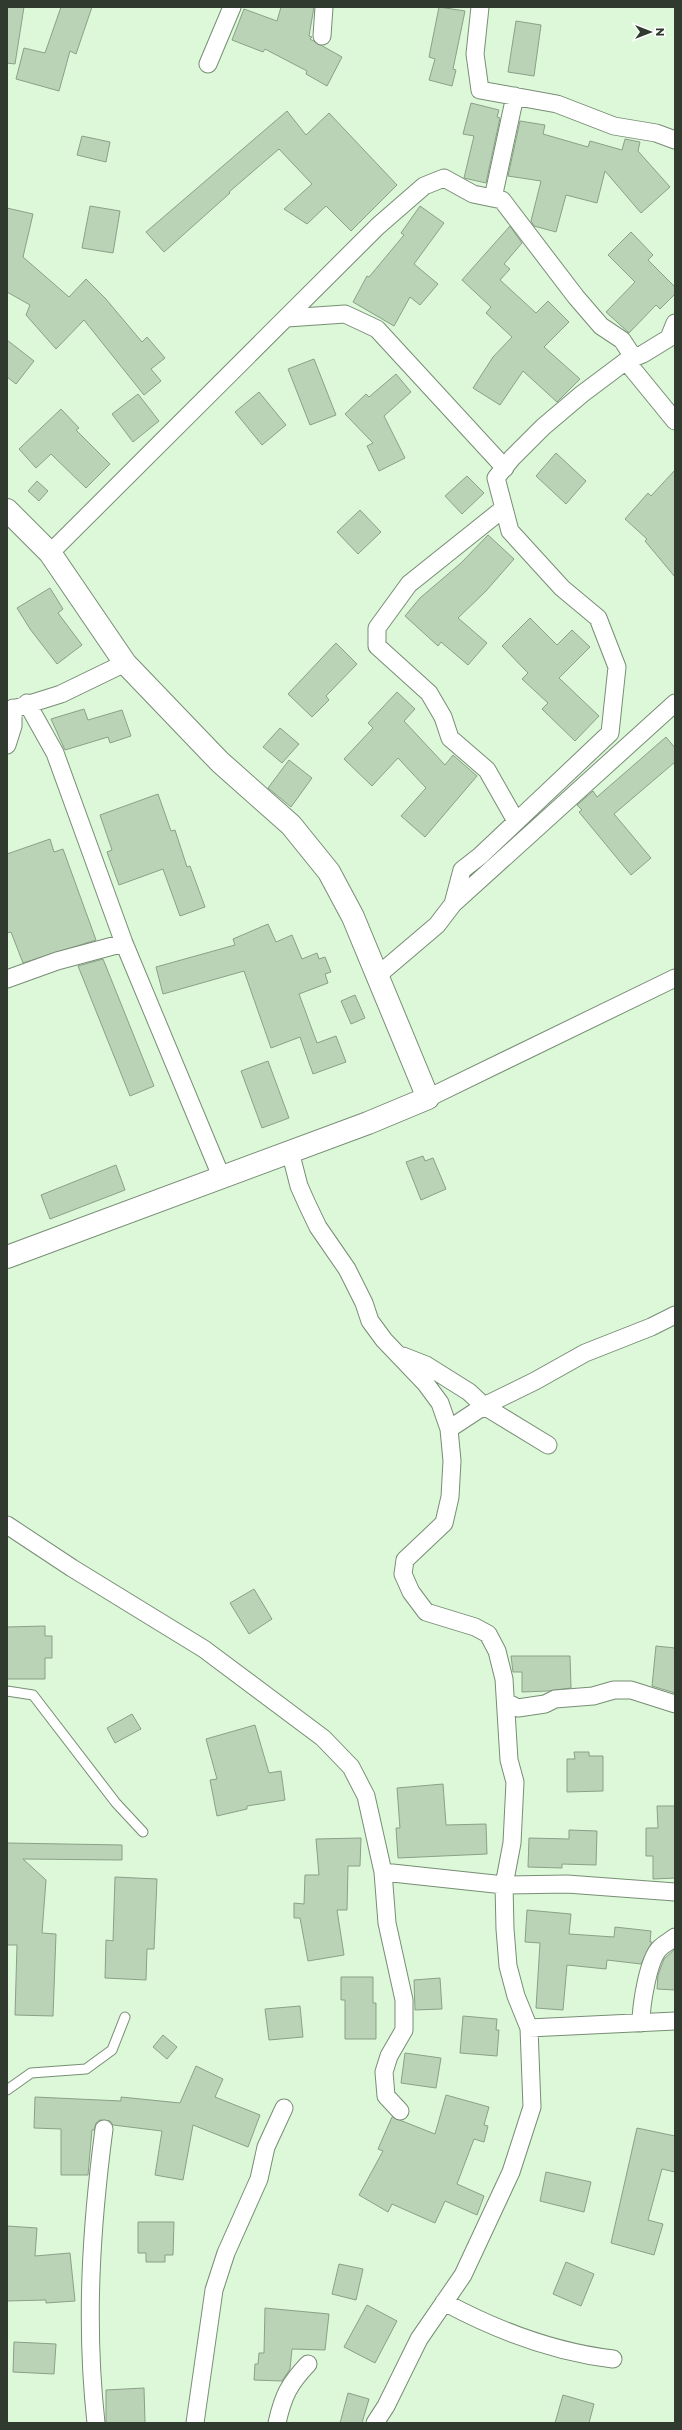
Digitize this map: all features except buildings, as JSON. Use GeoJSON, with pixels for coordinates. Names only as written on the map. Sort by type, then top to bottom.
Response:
{"type":"FeatureCollection","features":[{"type":"Feature","properties":{"kind":"street"},"geometry":{"type":"LineString","coordinates":[[208,64],[232,7]]}},
{"type":"Feature","properties":{"kind":"street"},"geometry":{"type":"LineString","coordinates":[[322,36],[324,7]]}},
{"type":"Feature","properties":{"kind":"street"},"geometry":{"type":"LineString","coordinates":[[480,7],[474,54],[480,90],[557,104],[614,126],[656,133],[675,140]]}},
{"type":"Feature","properties":{"kind":"street"},"geometry":{"type":"LineString","coordinates":[[493,198],[515,96]]}},
{"type":"Feature","properties":{"kind":"street"},"geometry":{"type":"LineString","coordinates":[[50,553],[378,226],[424,186],[444,178],[473,194],[502,200],[576,297],[601,326],[622,340],[630,359],[675,421]]}},
{"type":"Feature","properties":{"kind":"street"},"geometry":{"type":"LineString","coordinates":[[287,318],[345,314],[377,329],[505,468]]}},
{"type":"Feature","properties":{"kind":"street"},"geometry":{"type":"LineString","coordinates":[[453,904],[462,870],[480,856],[610,733],[617,667],[598,618],[562,588],[510,531],[496,478],[543,427],[582,394],[630,359],[669,338],[675,323]]}},
{"type":"Feature","properties":{"kind":"street"},"geometry":{"type":"LineString","coordinates":[[504,508],[409,584],[377,628],[377,646],[430,693],[443,718],[450,738],[487,770],[516,821]]}},
{"type":"Feature","properties":{"kind":"street"},"geometry":{"type":"LineString","coordinates":[[7,510],[50,553],[124,663],[220,762],[291,825],[329,872],[353,917],[428,1098]]}},
{"type":"Feature","properties":{"kind":"street"},"geometry":{"type":"LineString","coordinates":[[16,707],[61,694],[124,663]]}},
{"type":"Feature","properties":{"kind":"street"},"geometry":{"type":"LineString","coordinates":[[377,976],[437,925],[453,904],[675,703]]}},
{"type":"Feature","properties":{"kind":"street"},"geometry":{"type":"LineString","coordinates":[[7,745],[13,726],[16,707]]}},
{"type":"Feature","properties":{"kind":"street"},"geometry":{"type":"LineString","coordinates":[[16,707],[55,753],[124,943],[221,1176]]}},
{"type":"Feature","properties":{"kind":"street"},"geometry":{"type":"LineString","coordinates":[[7,979],[57,961],[124,943]]}},
{"type":"Feature","properties":{"kind":"street"},"geometry":{"type":"LineString","coordinates":[[7,1257],[221,1176],[368,1123],[428,1098],[675,978]]}},
{"type":"Feature","properties":{"kind":"street"},"geometry":{"type":"LineString","coordinates":[[290,1151],[299,1186],[318,1227],[347,1269],[364,1303],[370,1321],[426,1384],[440,1403],[449,1429],[452,1461],[450,1497],[444,1523],[405,1560],[403,1574],[411,1592],[426,1612],[474,1627],[488,1634],[499,1658],[512,1705],[506,1720],[509,1760],[515,1782],[512,1843],[504,1885],[508,1966],[516,1996],[529,2028],[532,2107],[528,2124],[498,2204],[462,2275],[419,2339],[389,2399],[375,2423]]}},
{"type":"Feature","properties":{"kind":"street"},"geometry":{"type":"LineString","coordinates":[[449,1429],[484,1406],[535,1381],[585,1353],[651,1327],[675,1315]]}},
{"type":"Feature","properties":{"kind":"street"},"geometry":{"type":"LineString","coordinates":[[399,1355],[426,1365],[469,1392],[484,1406],[548,1444]]}},
{"type":"Feature","properties":{"kind":"street"},"geometry":{"type":"LineString","coordinates":[[7,1525],[72,1568],[204,1649],[323,1738],[351,1767],[366,1796],[383,1872],[387,1923],[404,2000],[404,2030],[388,2056],[384,2072],[386,2096],[400,2111]]}},
{"type":"Feature","properties":{"kind":"street"},"geometry":{"type":"LineString","coordinates":[[512,1705],[545,1704],[555,1699],[593,1696],[614,1690],[631,1690],[675,1704]]}},
{"type":"Feature","properties":{"kind":"street"},"geometry":{"type":"LineString","coordinates":[[383,1872],[504,1885],[567,1884],[675,1892]]}},
{"type":"Feature","properties":{"kind":"street"},"geometry":{"type":"LineString","coordinates":[[641,2023],[641,2005],[645,1985],[659,1948],[675,1937]]}},
{"type":"Feature","properties":{"kind":"street"},"geometry":{"type":"LineString","coordinates":[[529,2028],[675,2021]]}},
{"type":"Feature","properties":{"kind":"street"},"geometry":{"type":"LineString","coordinates":[[195,2423],[214,2290],[226,2253],[259,2180],[266,2147],[284,2108]]}},
{"type":"Feature","properties":{"kind":"street"},"geometry":{"type":"LineString","coordinates":[[96,2423],[89,2288],[94,2204],[104,2128]]}},
{"type":"Feature","properties":{"kind":"street"},"geometry":{"type":"LineString","coordinates":[[444,2302],[469,2315],[534,2341],[581,2355],[612,2359]]}},
{"type":"Feature","properties":{"kind":"street"},"geometry":{"type":"LineString","coordinates":[[277,2423],[282,2399],[292,2381],[308,2364]]}},
{"type":"Feature","properties":{"kind":"lane"},"geometry":{"type":"LineString","coordinates":[[7,1691],[33,1695],[116,1803],[143,1832]]}},
{"type":"Feature","properties":{"kind":"lane"},"geometry":{"type":"LineString","coordinates":[[7,2090],[31,2073],[86,2069],[112,2050],[125,2017]]}}]}
